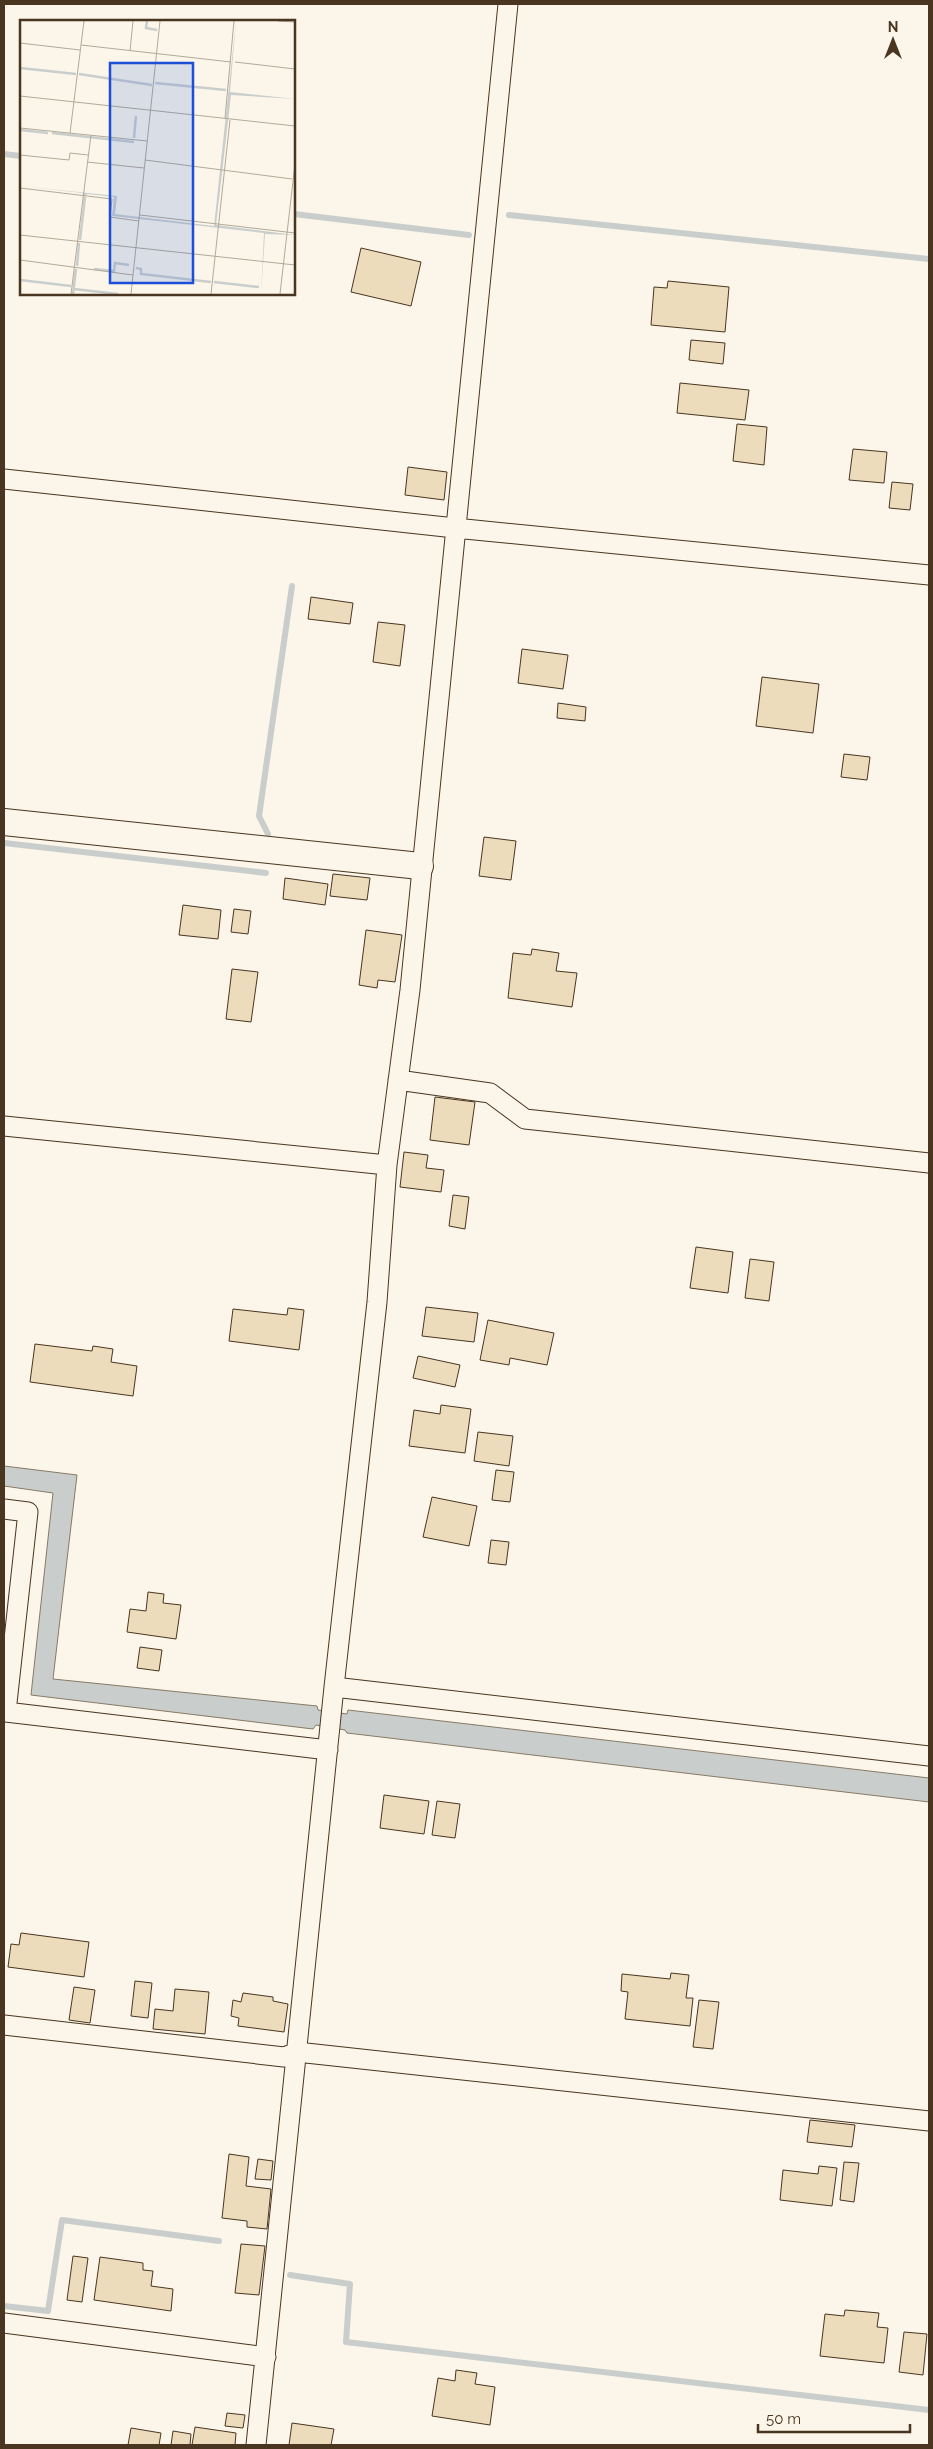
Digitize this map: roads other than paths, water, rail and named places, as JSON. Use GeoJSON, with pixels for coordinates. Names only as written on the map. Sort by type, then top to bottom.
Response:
{"type":"FeatureCollection","features":[{"type":"Feature","properties":{"kind":"street"},"geometry":{"type":"LineString","coordinates":[[256,2445],[334,1687],[377,1302],[387,1165],[410,990],[420,866],[508,4]]}},
{"type":"Feature","properties":{"kind":"street"},"geometry":{"type":"LineString","coordinates":[[4,479],[455,528],[929,575]]}},
{"type":"Feature","properties":{"kind":"street"},"geometry":{"type":"LineString","coordinates":[[4,822],[420,866]]}},
{"type":"Feature","properties":{"kind":"street"},"geometry":{"type":"LineString","coordinates":[[398,1080],[490,1093],[525,1119],[929,1162]]}},
{"type":"Feature","properties":{"kind":"street"},"geometry":{"type":"LineString","coordinates":[[4,1126],[387,1165]]}},
{"type":"Feature","properties":{"kind":"street"},"geometry":{"type":"LineString","coordinates":[[4,1509],[28,1512],[6,1712],[329,1741]]}},
{"type":"Feature","properties":{"kind":"street"},"geometry":{"type":"LineString","coordinates":[[334,1687],[929,1756]]}},
{"type":"Feature","properties":{"kind":"street"},"geometry":{"type":"LineString","coordinates":[[4,2025],[284,2057],[296,2052],[929,2121]]}},
{"type":"Feature","properties":{"kind":"street"},"geometry":{"type":"LineString","coordinates":[[4,2323],[266,2357]]}},
{"type":"Feature","properties":{"kind":"waterway"},"geometry":{"type":"LineString","coordinates":[[4,154],[20,156]]}},
{"type":"Feature","properties":{"kind":"waterway"},"geometry":{"type":"LineString","coordinates":[[295,214],[469,235]]}},
{"type":"Feature","properties":{"kind":"waterway"},"geometry":{"type":"LineString","coordinates":[[509,215],[929,259]]}},
{"type":"Feature","properties":{"kind":"waterway"},"geometry":{"type":"LineString","coordinates":[[268,834],[259,816],[292,586]]}},
{"type":"Feature","properties":{"kind":"waterway"},"geometry":{"type":"LineString","coordinates":[[4,843],[266,873]]}},
{"type":"Feature","properties":{"kind":"waterway"},"geometry":{"type":"LineString","coordinates":[[4,2306],[48,2311],[62,2220],[219,2241]]}},
{"type":"Feature","properties":{"kind":"waterway"},"geometry":{"type":"LineString","coordinates":[[290,2275],[350,2284],[346,2342],[929,2410]]}}]}
